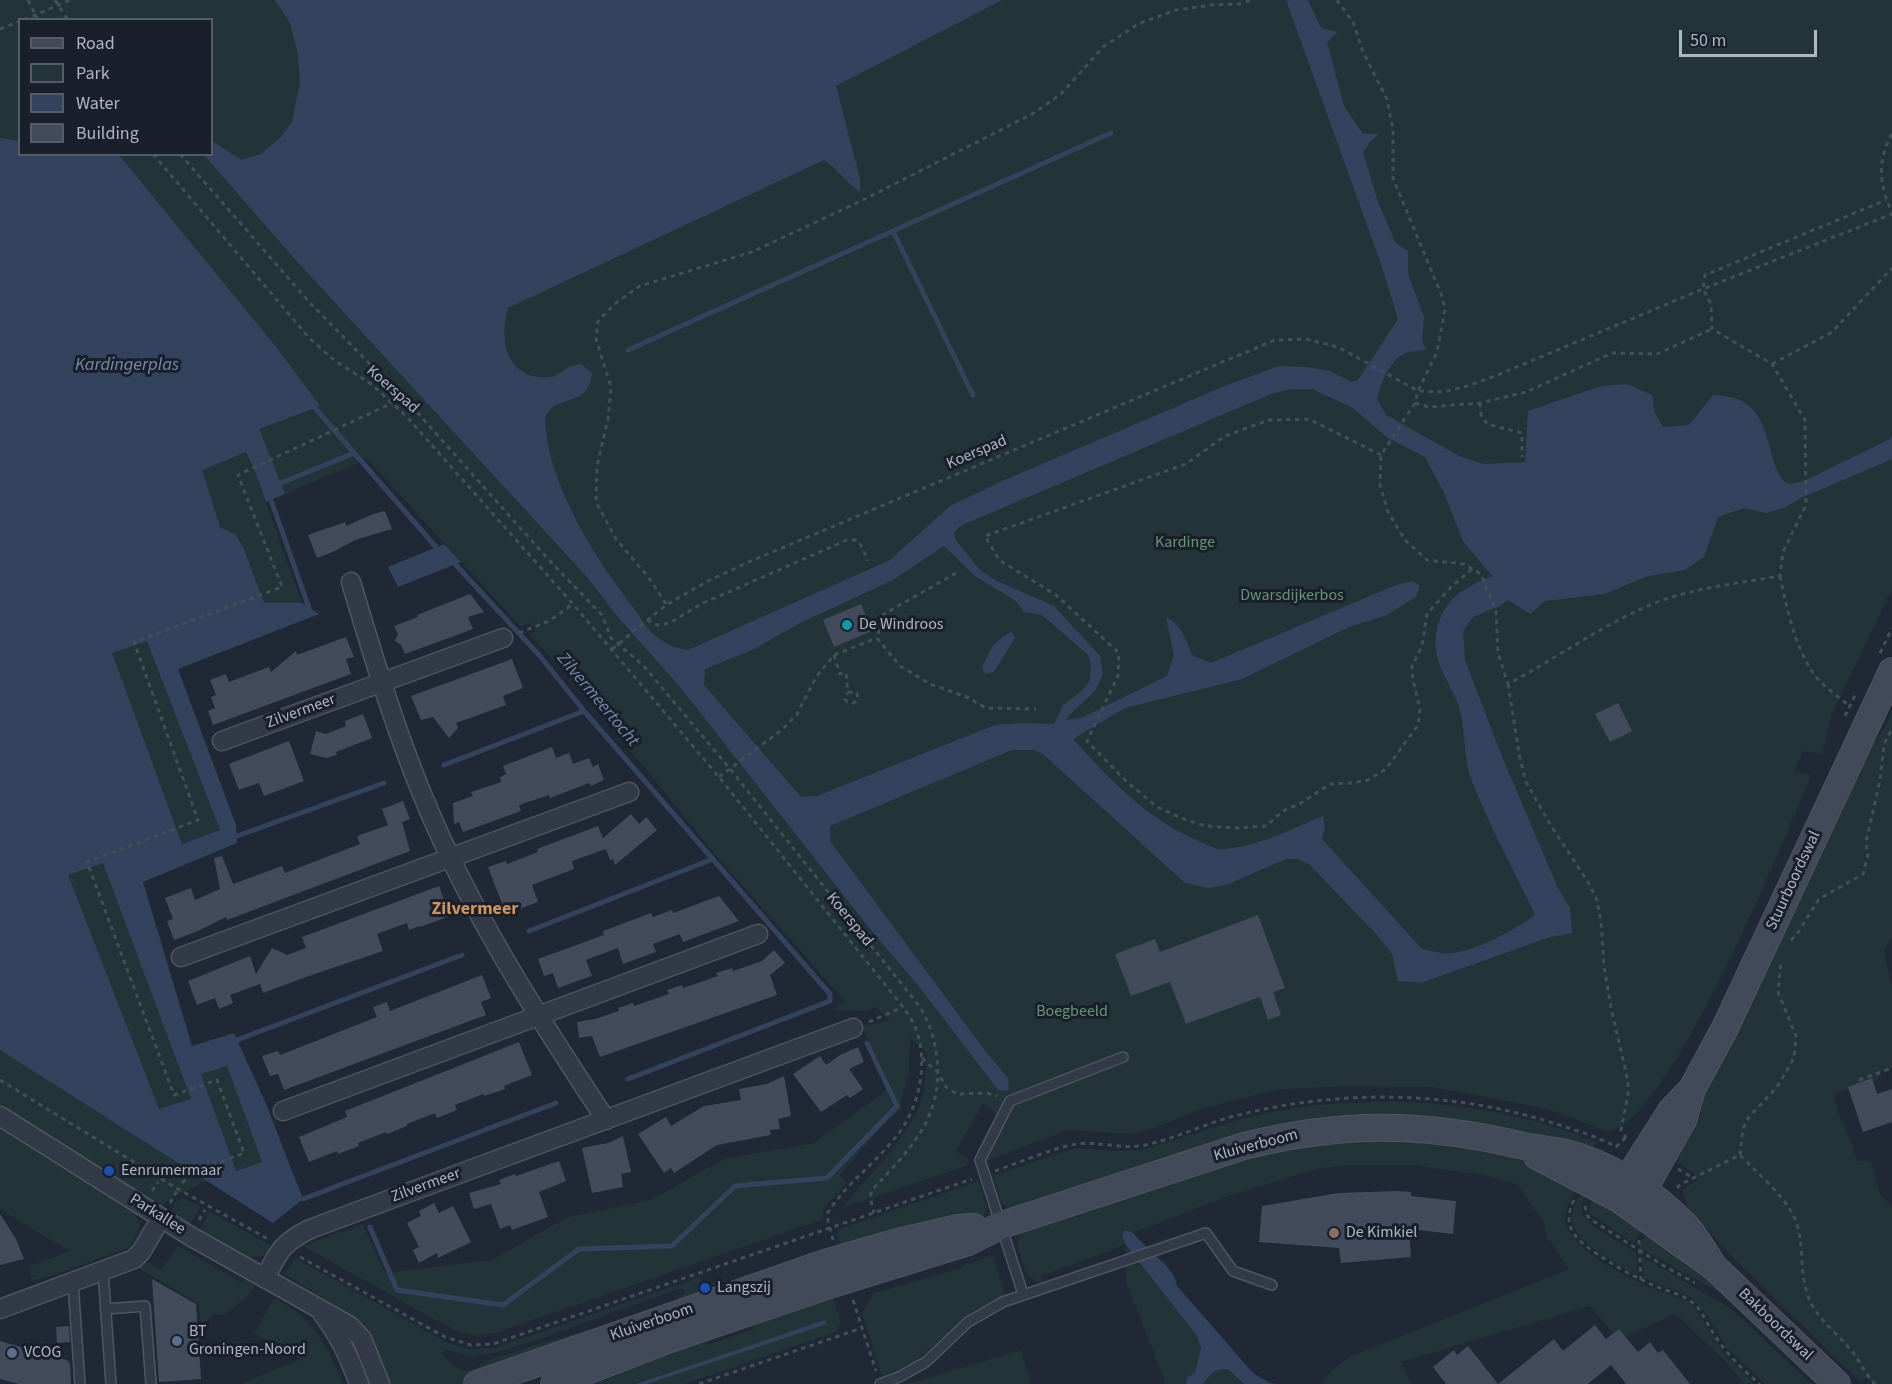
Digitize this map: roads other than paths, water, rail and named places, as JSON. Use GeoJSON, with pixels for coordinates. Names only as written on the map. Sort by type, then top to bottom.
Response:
{"type":"FeatureCollection","features":[{"type":"Feature","properties":{"kind":"main road","name":"Stuurboordswal"},"geometry":{"type":"LineString","coordinates":[[1631,1191],[1683,1120],[1692,1089],[1725,1028],[1892,671]]}},
{"type":"Feature","properties":{"kind":"main road","name":"Kluiverboom"},"geometry":{"type":"LineString","coordinates":[[477,1384],[843,1269],[968,1242],[1002,1225],[1244,1146],[1313,1131],[1383,1126],[1419,1128],[1454,1132],[1561,1152],[1581,1158],[1631,1191]]}},
{"type":"Feature","properties":{"kind":"main road","name":"Bakboordswal"},"geometry":{"type":"LineString","coordinates":[[1631,1191],[1837,1384]]}},
{"type":"Feature","properties":{"kind":"main road","name":"Kluiverboom"},"geometry":{"type":"LineString","coordinates":[[554,1384],[843,1269]]}},
{"type":"Feature","properties":{"kind":"street"},"geometry":{"type":"LineString","coordinates":[[351,582],[381,683],[414,774],[450,857],[472,901],[537,1015],[606,1120]]}},
{"type":"Feature","properties":{"kind":"street","name":"Zilvermeer"},"geometry":{"type":"LineString","coordinates":[[222,741],[503,639]]}},
{"type":"Feature","properties":{"kind":"street"},"geometry":{"type":"LineString","coordinates":[[181,957],[629,792]]}},
{"type":"Feature","properties":{"kind":"street"},"geometry":{"type":"LineString","coordinates":[[283,1111],[758,934]]}},
{"type":"Feature","properties":{"kind":"street","name":"Zilvermeer"},"geometry":{"type":"LineString","coordinates":[[265,1278],[282,1247],[293,1238],[326,1223],[853,1028]]}},
{"type":"Feature","properties":{"kind":"street","name":"Parkallee"},"geometry":{"type":"LineString","coordinates":[[0,1116],[161,1218],[350,1326],[357,1332],[366,1347],[380,1384]]}},
{"type":"Feature","properties":{"kind":"street"},"geometry":{"type":"LineString","coordinates":[[5,1303],[73,1282],[134,1258],[141,1252],[161,1218]]}},
{"type":"Feature","properties":{"kind":"street","name":"Parkallee"},"geometry":{"type":"LineString","coordinates":[[317,1307],[341,1340],[359,1384]]}},
{"type":"Feature","properties":{"kind":"lane"},"geometry":{"type":"LineString","coordinates":[[1023,1294],[980,1160],[1010,1101],[1123,1057]]}},
{"type":"Feature","properties":{"kind":"lane"},"geometry":{"type":"LineString","coordinates":[[880,1384],[899,1377],[926,1362],[968,1322],[1003,1302],[1206,1233],[1233,1270],[1272,1285]]}},
{"type":"Feature","properties":{"kind":"lane"},"geometry":{"type":"LineString","coordinates":[[103,1271],[111,1384]]}},
{"type":"Feature","properties":{"kind":"lane"},"geometry":{"type":"LineString","coordinates":[[73,1282],[80,1384]]}},
{"type":"Feature","properties":{"kind":"lane"},"geometry":{"type":"LineString","coordinates":[[106,1309],[145,1306],[151,1384]]}},
{"type":"Feature","properties":{"kind":"water"},"geometry":{"type":"Polygon","coordinates":[[[275,0],[1002,0],[836,86],[860,179],[860,192],[824,160],[508,308],[504,334],[506,346],[516,366],[525,373],[536,377],[551,377],[569,367],[581,364],[592,373],[585,392],[556,405],[546,417],[550,454],[557,478],[579,526],[643,623],[660,639],[676,647],[688,650],[890,560],[950,506],[1000,482],[1227,385],[1279,366],[1330,371],[1351,382],[1358,380],[1398,319],[1381,264],[1286,0],[1308,0],[1321,28],[1338,32],[1327,42],[1344,106],[1363,134],[1379,134],[1363,152],[1377,199],[1395,242],[1408,251],[1408,274],[1424,317],[1422,340],[1426,350],[1408,352],[1400,356],[1390,367],[1383,380],[1377,399],[1386,415],[1461,457],[1484,464],[1525,462],[1528,411],[1601,386],[1627,384],[1652,395],[1655,413],[1663,427],[1689,425],[1713,395],[1734,398],[1745,403],[1760,421],[1776,467],[1780,476],[1787,483],[1804,481],[1892,436],[1892,459],[1801,498],[1784,508],[1766,513],[1744,508],[1718,517],[1704,557],[1685,570],[1648,576],[1604,594],[1545,601],[1530,614],[1508,600],[1498,607],[1473,617],[1463,631],[1465,660],[1503,759],[1558,888],[1570,908],[1572,933],[1550,937],[1421,983],[1398,981],[1392,954],[1377,935],[1310,865],[1298,859],[1286,859],[1226,885],[1208,888],[1185,883],[1043,754],[1034,750],[1012,750],[830,826],[830,841],[986,1052],[1008,1078],[1009,1091],[998,1090],[921,989],[871,930],[680,687],[618,617],[587,577],[293,257],[205,156],[213,156],[213,142],[241,160],[261,154],[281,137],[292,122],[300,82],[298,54],[290,23],[275,0]],[[1291,389],[1271,394],[960,526],[954,533],[955,539],[981,571],[997,581],[1054,606],[1100,656],[1103,674],[1095,691],[1068,716],[1067,720],[1081,718],[1167,676],[1174,655],[1166,618],[1180,629],[1193,656],[1211,663],[1396,585],[1412,581],[1420,586],[1416,597],[1387,615],[1349,627],[1242,679],[1125,708],[1073,739],[1116,784],[1147,811],[1182,833],[1215,848],[1236,848],[1249,845],[1323,816],[1325,828],[1322,839],[1421,948],[1449,953],[1473,948],[1507,933],[1535,915],[1471,779],[1459,707],[1436,651],[1440,619],[1450,602],[1473,585],[1492,576],[1463,541],[1443,491],[1425,457],[1388,438],[1353,408],[1312,389],[1291,389]],[[944,546],[893,580],[800,623],[754,649],[705,669],[704,685],[801,797],[817,796],[995,725],[1054,724],[1063,705],[1084,689],[1090,680],[1091,664],[1088,655],[1042,615],[1024,612],[1016,601],[975,576],[944,546]]]}},
{"type":"Feature","properties":{"kind":"water","name":"Kardingerplas"},"geometry":{"type":"Polygon","coordinates":[[[0,138],[18,141],[18,156],[120,156],[277,348],[320,406],[259,429],[285,494],[266,502],[246,452],[202,470],[220,527],[236,535],[244,549],[264,603],[302,603],[319,614],[178,669],[236,825],[237,843],[143,882],[192,1046],[234,1033],[266,1104],[303,1199],[273,1223],[0,1050],[0,138]],[[147,641],[112,653],[182,844],[220,830],[147,641]],[[103,863],[68,875],[159,1109],[191,1099],[103,863]],[[227,1066],[201,1074],[236,1171],[262,1162],[227,1066]]]}},
{"type":"Feature","properties":{"kind":"water"},"geometry":{"type":"Polygon","coordinates":[[[444,544],[461,562],[398,587],[388,567],[444,544]]]}},
{"type":"Feature","properties":{"kind":"water"},"geometry":{"type":"Polygon","coordinates":[[[1011,631],[1015,638],[994,672],[985,674],[982,667],[993,645],[1011,631]]]}},
{"type":"Feature","properties":{"kind":"water"},"geometry":{"type":"Polygon","coordinates":[[[1125,1230],[1133,1233],[1164,1263],[1174,1276],[1177,1286],[1253,1373],[1270,1383],[1277,1384],[1244,1384],[1228,1369],[1223,1369],[1213,1372],[1203,1384],[1186,1384],[1187,1378],[1195,1372],[1201,1348],[1197,1336],[1125,1244],[1122,1234],[1125,1230]]]}},
{"type":"Feature","properties":{"kind":"water"},"geometry":{"type":"Polygon","coordinates":[[[825,1320],[827,1323],[824,1325],[647,1384],[636,1384],[825,1320]]]}},
{"type":"Feature","properties":{"kind":"waterway"},"geometry":{"type":"LineString","coordinates":[[628,350],[1111,133]]}},
{"type":"Feature","properties":{"kind":"waterway"},"geometry":{"type":"LineString","coordinates":[[893,231],[973,395]]}},
{"type":"Feature","properties":{"kind":"waterway","name":"Zilvermeertocht"},"geometry":{"type":"LineString","coordinates":[[315,408],[436,547]]}},
{"type":"Feature","properties":{"kind":"waterway"},"geometry":{"type":"LineString","coordinates":[[281,483],[354,453]]}},
{"type":"Feature","properties":{"kind":"waterway"},"geometry":{"type":"LineString","coordinates":[[271,500],[309,608]]}},
{"type":"Feature","properties":{"kind":"waterway"},"geometry":{"type":"LineString","coordinates":[[455,564],[539,655],[584,711],[830,994],[830,1001],[628,1079]]}},
{"type":"Feature","properties":{"kind":"waterway"},"geometry":{"type":"LineString","coordinates":[[444,765],[584,711]]}},
{"type":"Feature","properties":{"kind":"waterway"},"geometry":{"type":"LineString","coordinates":[[237,836],[384,783]]}},
{"type":"Feature","properties":{"kind":"waterway"},"geometry":{"type":"LineString","coordinates":[[529,931],[713,859]]}},
{"type":"Feature","properties":{"kind":"waterway"},"geometry":{"type":"LineString","coordinates":[[237,1040],[462,955]]}},
{"type":"Feature","properties":{"kind":"waterway"},"geometry":{"type":"LineString","coordinates":[[370,1227],[397,1290],[503,1305],[579,1249],[672,1246],[735,1186],[827,1178],[897,1106],[867,1043]]}},
{"type":"Feature","properties":{"kind":"waterway"},"geometry":{"type":"LineString","coordinates":[[303,1199],[556,1103]]}},
{"type":"Feature","properties":{"kind":"place","name":"De Windroos"},"geometry":{"type":"Point","coordinates":[847,625]}},
{"type":"Feature","properties":{"kind":"place","name":"Eenrumermaar"},"geometry":{"type":"Point","coordinates":[109,1171]}},
{"type":"Feature","properties":{"kind":"place","name":"De Kimkiel"},"geometry":{"type":"Point","coordinates":[1334,1233]}},
{"type":"Feature","properties":{"kind":"place","name":"Langszij"},"geometry":{"type":"Point","coordinates":[705,1288]}},
{"type":"Feature","properties":{"kind":"place","name":"BT Groningen-Noord"},"geometry":{"type":"Point","coordinates":[177,1341]}},
{"type":"Feature","properties":{"kind":"place","name":"VCOG"},"geometry":{"type":"Point","coordinates":[12,1353]}},
{"type":"Feature","properties":{"kind":"district","name":"Zilvermeer"},"geometry":{"type":"Point","coordinates":[475,910]}},
{"type":"Feature","properties":{"kind":"park label","name":"Kardinge"},"geometry":{"type":"Point","coordinates":[1185,543]}},
{"type":"Feature","properties":{"kind":"park label","name":"Dwarsdijkerbos"},"geometry":{"type":"Point","coordinates":[1292,596]}},
{"type":"Feature","properties":{"kind":"park label","name":"Boegbeeld"},"geometry":{"type":"Point","coordinates":[1072,1012]}}]}
